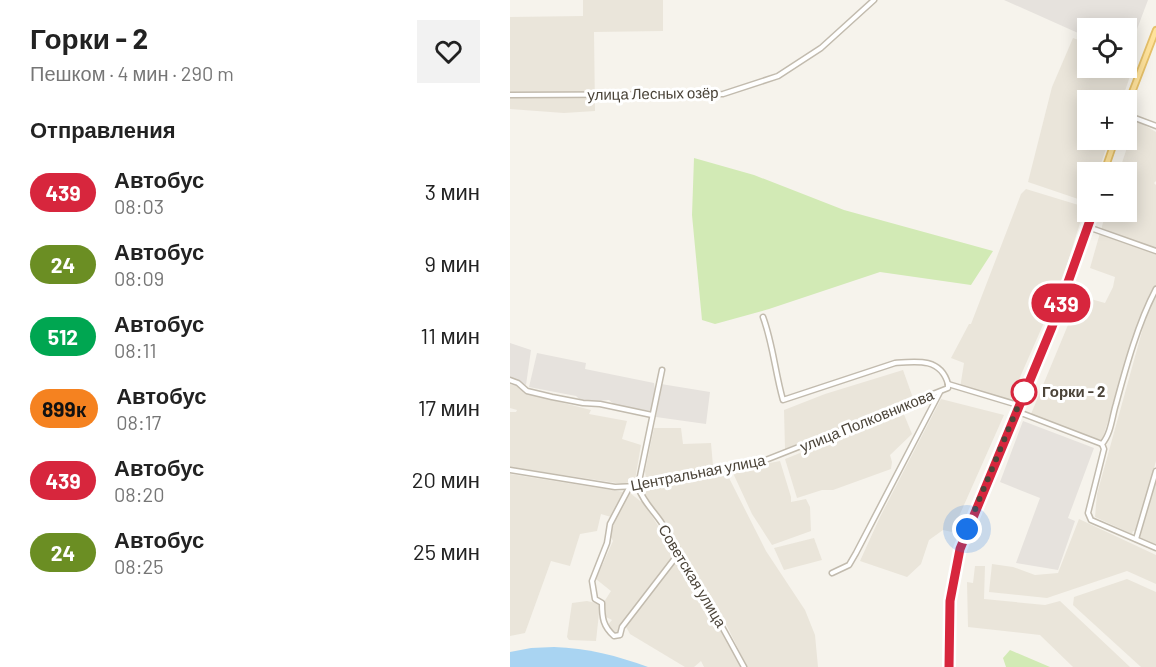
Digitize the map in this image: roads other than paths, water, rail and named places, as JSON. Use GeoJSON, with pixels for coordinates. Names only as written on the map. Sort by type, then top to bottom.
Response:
{"type":"FeatureCollection","features":[{"type":"Feature","properties":{"kind":"main road"},"geometry":{"type":"LineString","coordinates":[[1133,90],[1156,30]]}},
{"type":"Feature","properties":{"kind":"main road"},"geometry":{"type":"LineString","coordinates":[[949,667],[948,625],[955,567],[967,529],[1053,323],[1090,222]]}},
{"type":"Feature","properties":{"kind":"street","name":"улица Лесных озёр"},"geometry":{"type":"LineString","coordinates":[[510,95],[723,94],[778,76],[821,48],[874,0]]}},
{"type":"Feature","properties":{"kind":"street"},"geometry":{"type":"LineString","coordinates":[[1137,119],[1156,126]]}},
{"type":"Feature","properties":{"kind":"street"},"geometry":{"type":"LineString","coordinates":[[1088,227],[1156,251]]}},
{"type":"Feature","properties":{"kind":"street"},"geometry":{"type":"LineString","coordinates":[[1102,444],[1107,438],[1116,402],[1147,306],[1156,289]]}},
{"type":"Feature","properties":{"kind":"street","name":"улица Полковникова"},"geometry":{"type":"LineString","coordinates":[[763,317],[771,341],[783,400],[895,363],[912,362],[939,367],[946,374],[948,384],[948,388],[780,455]]}},
{"type":"Feature","properties":{"kind":"street"},"geometry":{"type":"LineString","coordinates":[[638,486],[662,370]]}},
{"type":"Feature","properties":{"kind":"street"},"geometry":{"type":"LineString","coordinates":[[510,380],[518,383],[527,391],[543,395],[652,415]]}},
{"type":"Feature","properties":{"kind":"street"},"geometry":{"type":"LineString","coordinates":[[948,384],[1017,408],[1102,444],[1104,449],[1089,509],[1091,520],[1156,548]]}},
{"type":"Feature","properties":{"kind":"street"},"geometry":{"type":"LineString","coordinates":[[832,573],[849,565],[856,554],[940,391]]}},
{"type":"Feature","properties":{"kind":"street","name":"Центральная улица"},"geometry":{"type":"LineString","coordinates":[[510,470],[629,488],[723,467],[763,461],[780,455]]}},
{"type":"Feature","properties":{"kind":"street"},"geometry":{"type":"LineString","coordinates":[[1136,539],[1156,471]]}},
{"type":"Feature","properties":{"kind":"street","name":"Советская улица"},"geometry":{"type":"LineString","coordinates":[[638,486],[640,494],[662,523],[707,598],[744,667]]}},
{"type":"Feature","properties":{"kind":"street"},"geometry":{"type":"LineString","coordinates":[[629,488],[610,524],[607,543],[592,581],[595,599],[602,603],[605,627],[614,636],[620,635],[622,627],[680,553]]}},
{"type":"Feature","properties":{"kind":"water"},"geometry":{"type":"Polygon","coordinates":[[[554,647],[602,653],[648,667],[510,667],[510,652],[554,647]]]}},
{"type":"Feature","properties":{"kind":"place","name":"Горки - 2"},"geometry":{"type":"Point","coordinates":[1024,392]}}]}
